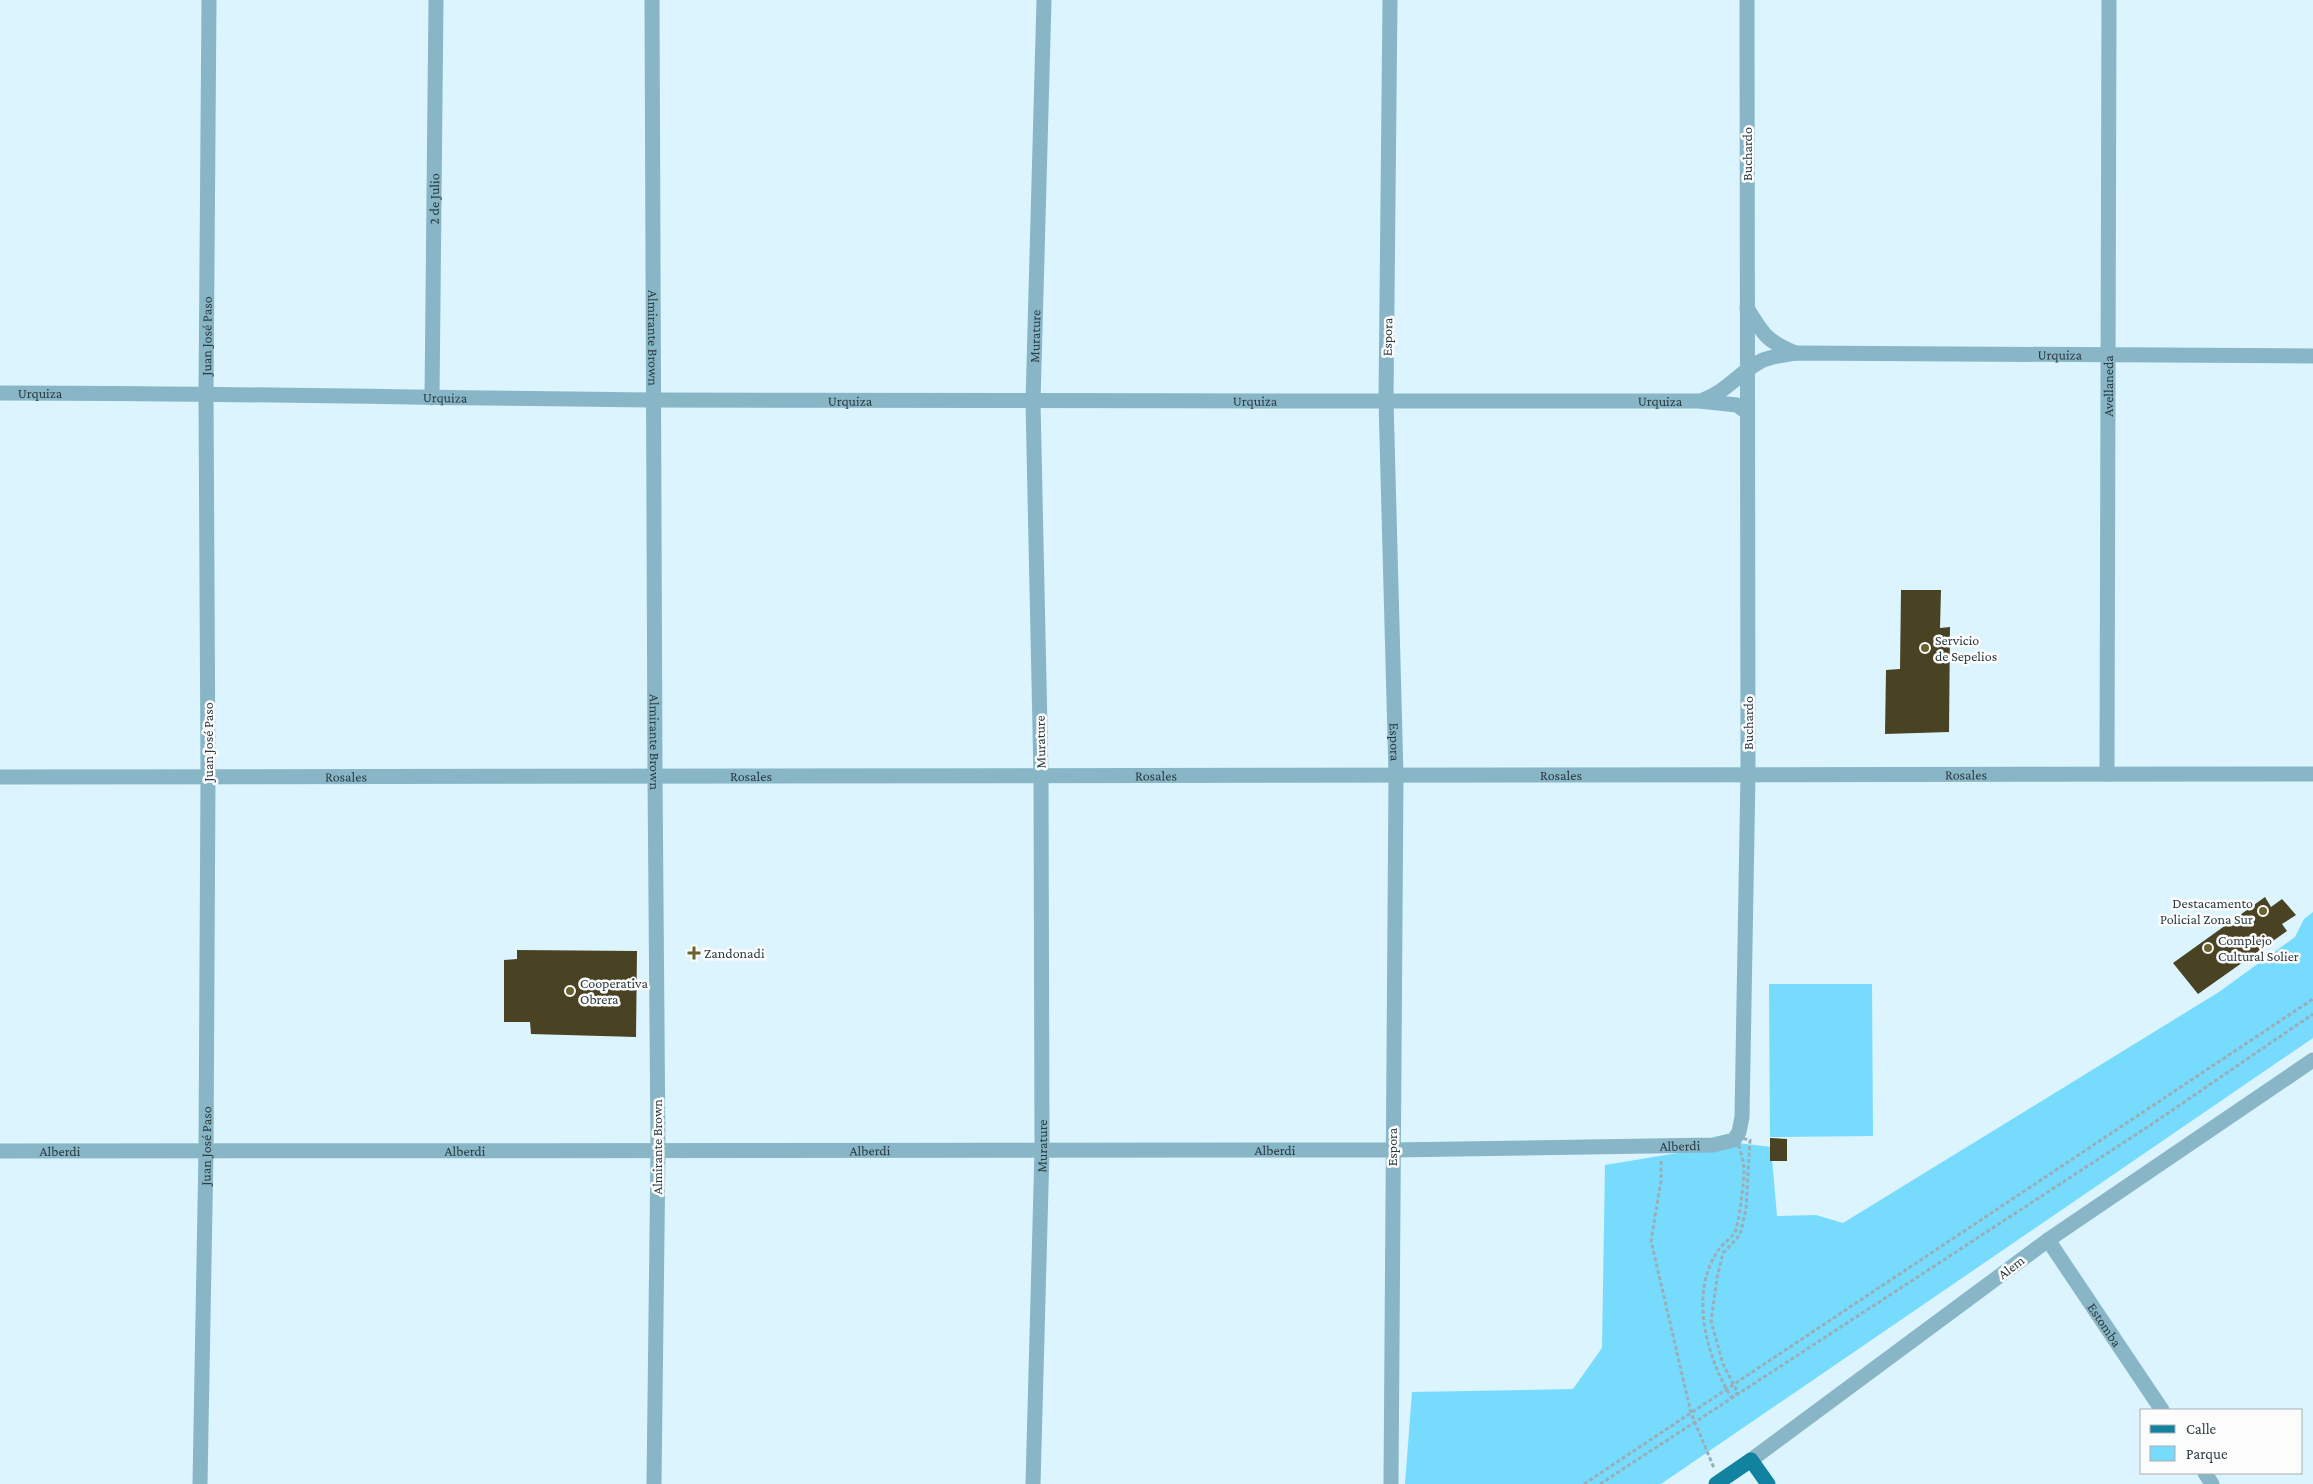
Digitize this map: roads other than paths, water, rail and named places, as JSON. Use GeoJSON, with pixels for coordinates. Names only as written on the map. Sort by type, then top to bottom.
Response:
{"type":"FeatureCollection","features":[{"type":"Feature","properties":{"kind":"main road","name":"Alem"},"geometry":{"type":"LineString","coordinates":[[1718,1482],[1751,1460]]}},
{"type":"Feature","properties":{"kind":"main road"},"geometry":{"type":"LineString","coordinates":[[1751,1460],[1768,1484]]}},
{"type":"Feature","properties":{"kind":"street","name":"Juan José Paso"},"geometry":{"type":"LineString","coordinates":[[200,1484],[206,1151],[208,776],[206,393],[210,0]]}},
{"type":"Feature","properties":{"kind":"street","name":"2 de Julio"},"geometry":{"type":"LineString","coordinates":[[432,398],[436,0]]}},
{"type":"Feature","properties":{"kind":"street","name":"Almirante Brown"},"geometry":{"type":"LineString","coordinates":[[652,0],[654,776],[658,1150],[654,1484]]}},
{"type":"Feature","properties":{"kind":"street","name":"Murature"},"geometry":{"type":"LineString","coordinates":[[1033,1484],[1042,1150],[1041,775],[1033,402],[1044,0]]}},
{"type":"Feature","properties":{"kind":"street","name":"Espora"},"geometry":{"type":"LineString","coordinates":[[1390,0],[1386,400],[1396,775],[1391,1484]]}},
{"type":"Feature","properties":{"kind":"street","name":"Buchardo"},"geometry":{"type":"LineString","coordinates":[[1737,1137],[1742,1117],[1748,774],[1747,0]]}},
{"type":"Feature","properties":{"kind":"street","name":"Avellaneda"},"geometry":{"type":"LineString","coordinates":[[2107,774],[2109,0]]}},
{"type":"Feature","properties":{"kind":"street"},"geometry":{"type":"LineString","coordinates":[[1747,308],[1764,335],[1774,344],[1796,353]]}},
{"type":"Feature","properties":{"kind":"street","name":"Urquiza"},"geometry":{"type":"LineString","coordinates":[[1699,401],[1723,391],[1747,370],[1763,360],[1796,353],[2313,356]]}},
{"type":"Feature","properties":{"kind":"street","name":"Urquiza"},"geometry":{"type":"LineString","coordinates":[[0,393],[206,393],[432,398],[1033,402],[1699,401],[1737,405],[1747,412]]}},
{"type":"Feature","properties":{"kind":"street","name":"Rosales"},"geometry":{"type":"LineString","coordinates":[[0,776],[2313,774]]}},
{"type":"Feature","properties":{"kind":"street","name":"Alem"},"geometry":{"type":"LineString","coordinates":[[1751,1460],[2048,1240],[2313,1060]]}},
{"type":"Feature","properties":{"kind":"street","name":"Alberdi"},"geometry":{"type":"LineString","coordinates":[[0,1151],[1392,1150],[1713,1145],[1730,1142],[1737,1137]]}},
{"type":"Feature","properties":{"kind":"street","name":"Estomba"},"geometry":{"type":"LineString","coordinates":[[2048,1240],[2161,1409]]}},
{"type":"Feature","properties":{"kind":"place","name":"Servicio de Sepelios"},"geometry":{"type":"Point","coordinates":[1925,648]}},
{"type":"Feature","properties":{"kind":"place","name":"Destacamento Policial Zona Sur"},"geometry":{"type":"Point","coordinates":[2263,911]}},
{"type":"Feature","properties":{"kind":"place","name":"Complejo Cultural Solier"},"geometry":{"type":"Point","coordinates":[2208,948]}},
{"type":"Feature","properties":{"kind":"place","name":"Zandonadi"},"geometry":{"type":"Point","coordinates":[694,953]}},
{"type":"Feature","properties":{"kind":"place","name":"Cooperativa Obrera"},"geometry":{"type":"Point","coordinates":[570,991]}}]}
